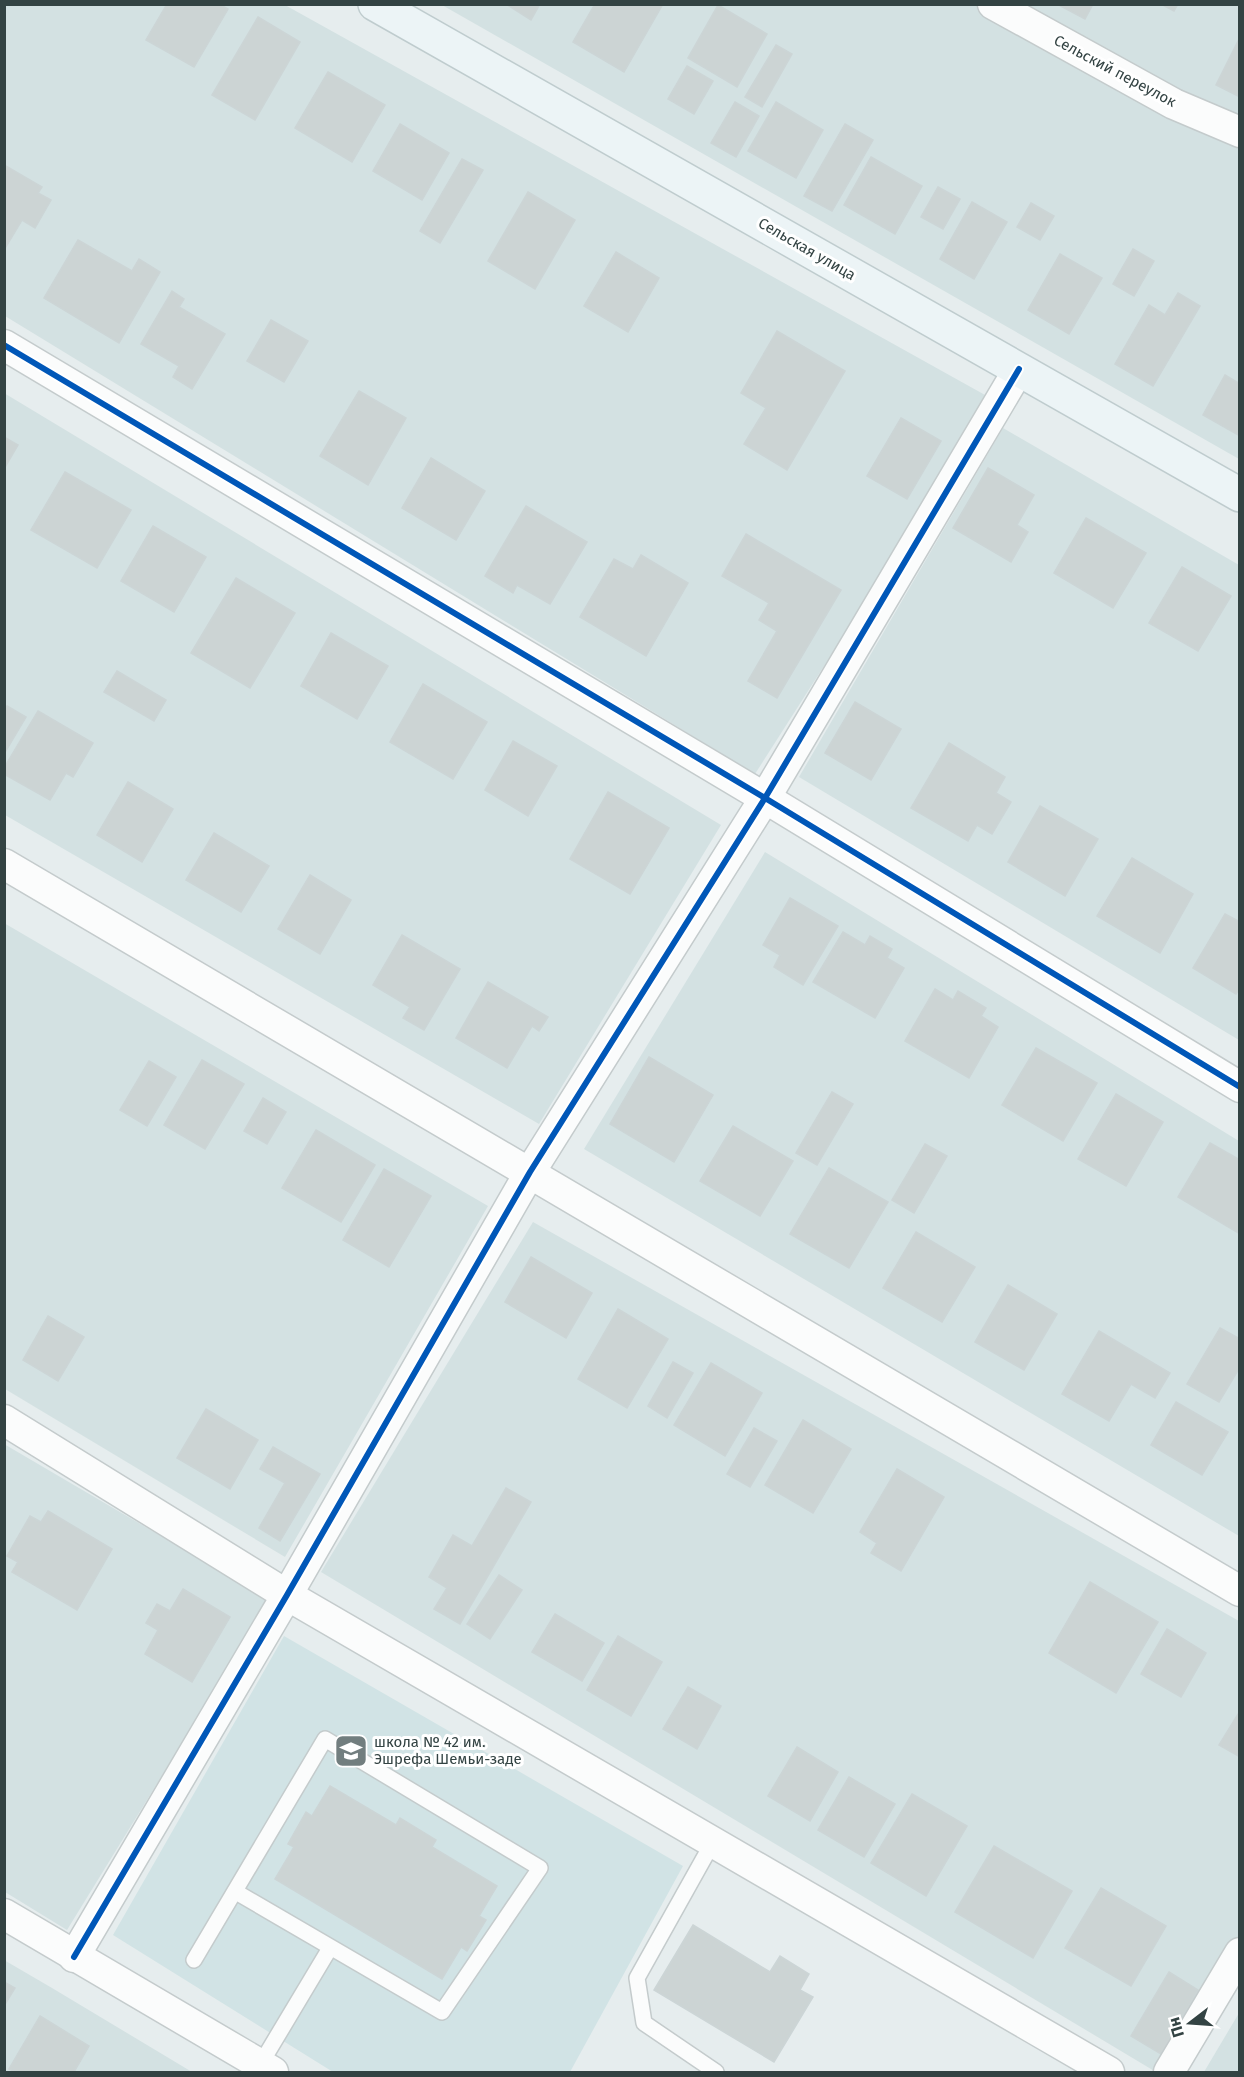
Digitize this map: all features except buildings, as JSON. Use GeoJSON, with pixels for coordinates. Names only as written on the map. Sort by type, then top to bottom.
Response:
{"type":"FeatureCollection","features":[{"type":"Feature","properties":{"kind":"main road","name":"Сельская улица"},"geometry":{"type":"LineString","coordinates":[[375,4],[1239,495]]}},
{"type":"Feature","properties":{"kind":"street","name":"Сельский переулок"},"geometry":{"type":"LineString","coordinates":[[993,4],[1174,104],[1239,132]]}},
{"type":"Feature","properties":{"kind":"street"},"geometry":{"type":"LineString","coordinates":[[4,345],[765,798],[1239,1087]]}},
{"type":"Feature","properties":{"kind":"street"},"geometry":{"type":"LineString","coordinates":[[74,1957],[287,1595],[530,1172],[765,798],[1019,369]]}},
{"type":"Feature","properties":{"kind":"street"},"geometry":{"type":"LineString","coordinates":[[4,864],[1239,1591]]}},
{"type":"Feature","properties":{"kind":"street"},"geometry":{"type":"LineString","coordinates":[[4,1420],[287,1595],[1109,2073]]}},
{"type":"Feature","properties":{"kind":"street"},"geometry":{"type":"LineString","coordinates":[[4,1914],[266,2069]]}},
{"type":"Feature","properties":{"kind":"street"},"geometry":{"type":"LineString","coordinates":[[1169,2073],[1239,1953]]}},
{"type":"Feature","properties":{"kind":"lane"},"geometry":{"type":"LineString","coordinates":[[194,1960],[325,1739],[540,1868],[442,2012],[236,1892]]}},
{"type":"Feature","properties":{"kind":"lane"},"geometry":{"type":"LineString","coordinates":[[713,1842],[637,1978],[644,2023],[716,2073]]}},
{"type":"Feature","properties":{"kind":"lane"},"geometry":{"type":"LineString","coordinates":[[266,2069],[330,1948]]}},
{"type":"Feature","properties":{"kind":"shaded area"},"geometry":{"type":"Polygon","coordinates":[[[4,5],[285,5],[994,400],[755,774],[5,316],[4,5]]]}},
{"type":"Feature","properties":{"kind":"shaded area"},"geometry":{"type":"Polygon","coordinates":[[[442,5],[1239,5],[1239,459],[442,5]]]}},
{"type":"Feature","properties":{"kind":"shaded area"},"geometry":{"type":"Polygon","coordinates":[[[4,393],[721,825],[539,1124],[5,815],[4,393]]]}},
{"type":"Feature","properties":{"kind":"shaded area"},"geometry":{"type":"Polygon","coordinates":[[[1003,428],[1239,565],[1239,1040],[799,777],[1003,428]]]}},
{"type":"Feature","properties":{"kind":"shaded area"},"geometry":{"type":"Polygon","coordinates":[[[765,852],[1239,1141],[1239,1536],[584,1149],[765,852]]]}},
{"type":"Feature","properties":{"kind":"shaded area"},"geometry":{"type":"Polygon","coordinates":[[[4,923],[488,1206],[285,1557],[5,1389],[4,923]]]}},
{"type":"Feature","properties":{"kind":"shaded area"},"geometry":{"type":"Polygon","coordinates":[[[533,1222],[1239,1621],[1239,1937],[1161,2072],[1156,2072],[321,1572],[533,1222]]]}},
{"type":"Feature","properties":{"kind":"shaded area"},"geometry":{"type":"Polygon","coordinates":[[[4,1444],[270,1600],[67,1930],[5,1892],[4,1444]]]}},
{"type":"Feature","properties":{"kind":"shaded area","name":"школа № 42 им. Эшрефа Шемьи-заде"},"geometry":{"type":"Polygon","coordinates":[[[284,1636],[683,1866],[570,2072],[333,2072],[113,1935],[284,1636]]]}},
{"type":"Feature","properties":{"kind":"shaded area"},"geometry":{"type":"Polygon","coordinates":[[[4,1960],[52,1988],[192,2072],[5,2072],[4,1960]]]}},
{"type":"Feature","properties":{"kind":"shaded area"},"geometry":{"type":"Polygon","coordinates":[[[1239,2013],[1239,2072],[1204,2072],[1239,2013]]]}},
{"type":"Feature","properties":{"kind":"cycle path"},"geometry":{"type":"LineString","coordinates":[[4,345],[765,798],[1240,1087]]}},
{"type":"Feature","properties":{"kind":"cycle path"},"geometry":{"type":"LineString","coordinates":[[74,1957],[287,1595],[530,1172],[765,798],[1019,369]]}},
{"type":"Feature","properties":{"kind":"place","name":"школа № 42 им. Эшрефа Шемьи-заде"},"geometry":{"type":"Point","coordinates":[351,1751]}}]}
